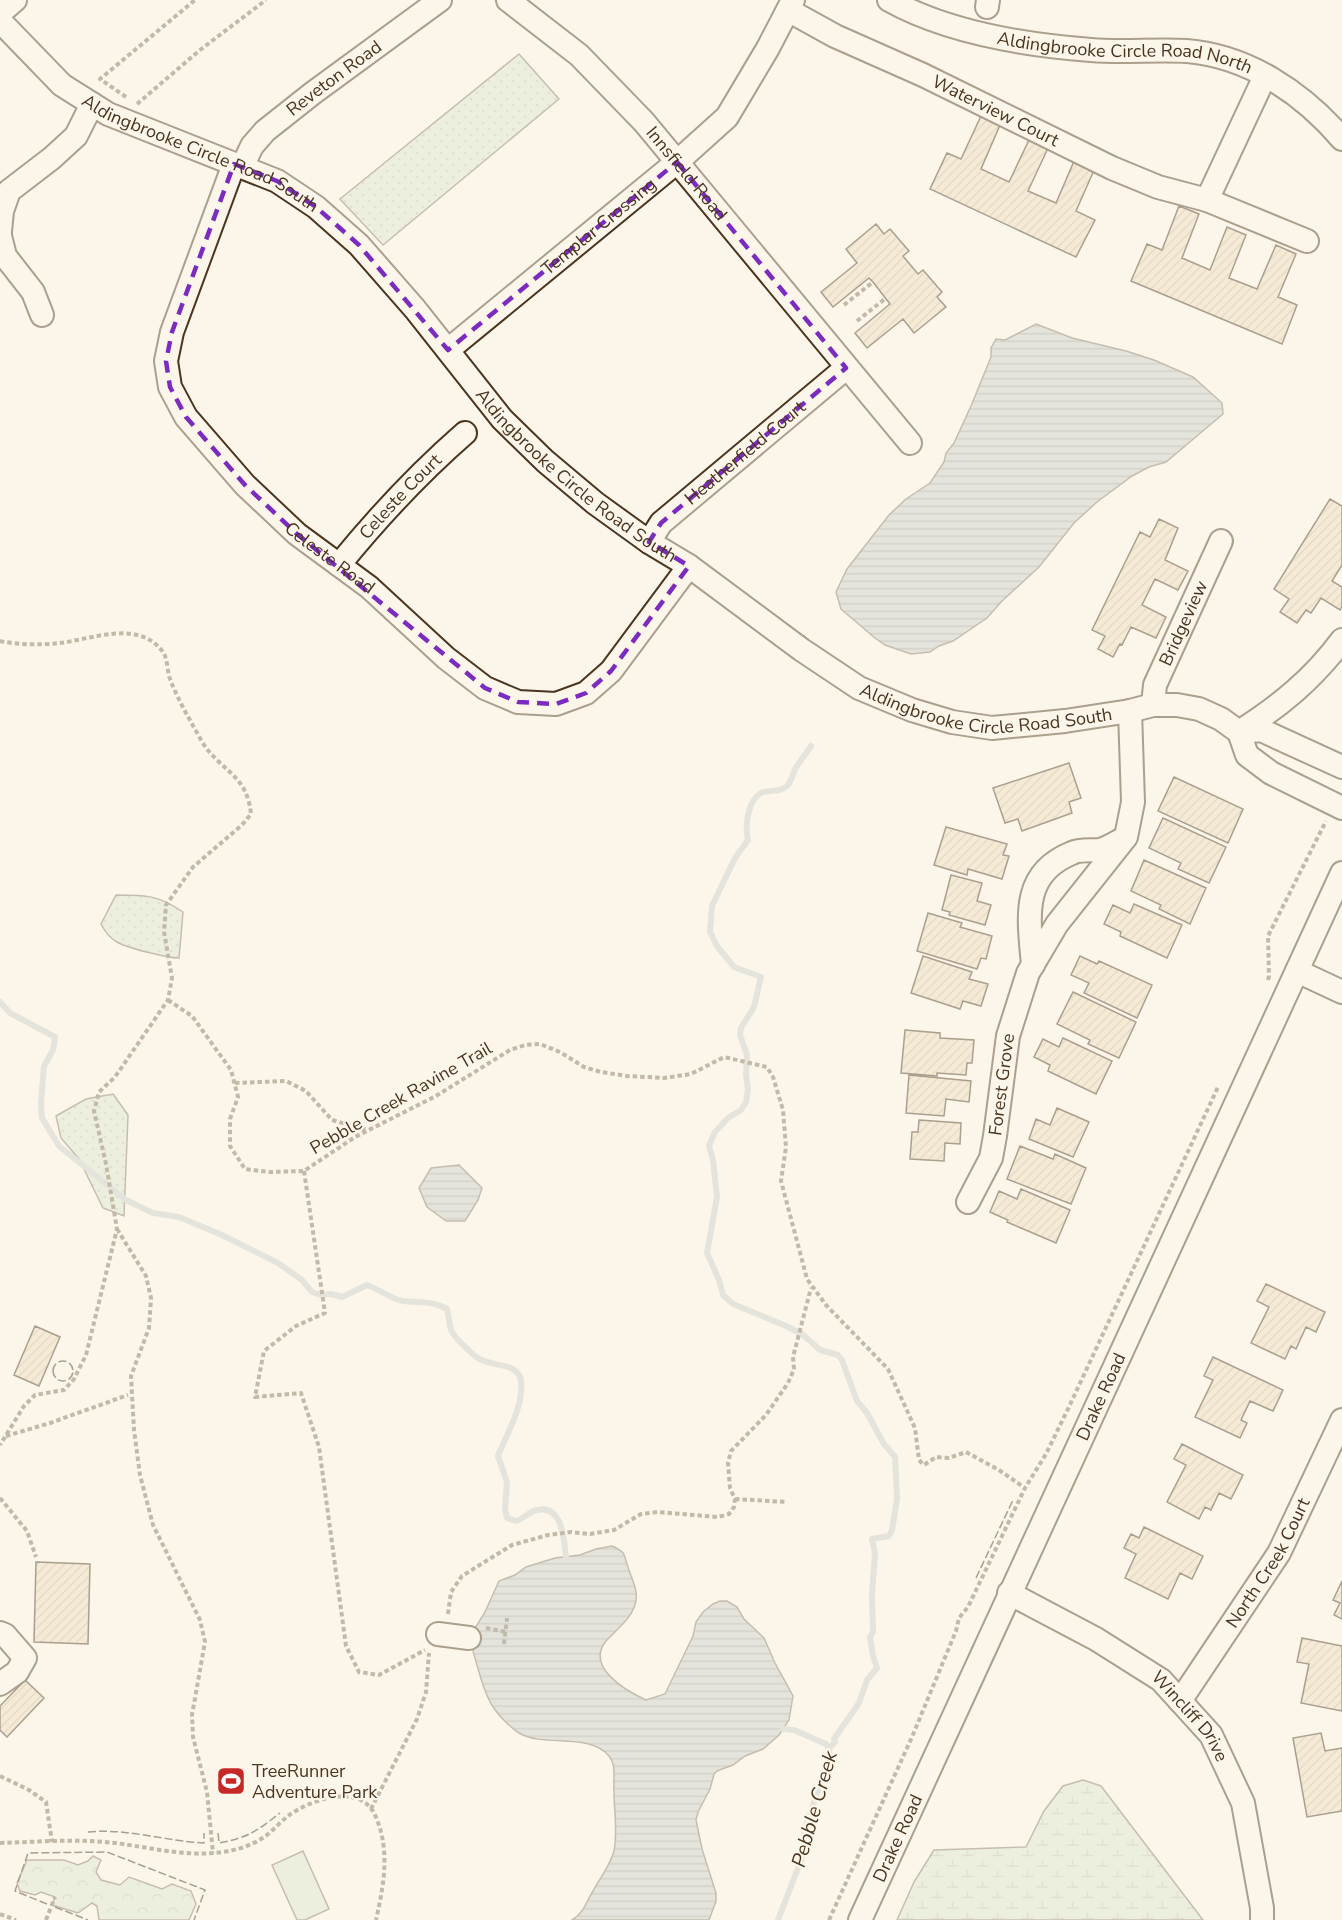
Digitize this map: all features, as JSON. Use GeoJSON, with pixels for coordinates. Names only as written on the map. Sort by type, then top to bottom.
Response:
{"type":"FeatureCollection","features":[{"type":"Feature","properties":{"kind":"street"},"geometry":{"type":"LineString","coordinates":[[0,13],[15,0]]}},
{"type":"Feature","properties":{"kind":"street","name":"Reveton Road"},"geometry":{"type":"LineString","coordinates":[[238,165],[265,132],[313,93],[440,0]]}},
{"type":"Feature","properties":{"kind":"street","name":"Innsfield Road"},"geometry":{"type":"LineString","coordinates":[[508,0],[579,55],[644,122],[910,443]]}},
{"type":"Feature","properties":{"kind":"street","name":"Aldingbrooke Circle Road North"},"geometry":{"type":"LineString","coordinates":[[889,0],[938,21],[999,38],[1093,50],[1189,51],[1236,62],[1289,88],[1326,120],[1342,139]]}},
{"type":"Feature","properties":{"kind":"street","name":"Templar Crossing"},"geometry":{"type":"LineString","coordinates":[[448,350],[677,162],[727,117],[790,5]]}},
{"type":"Feature","properties":{"kind":"street","name":"Waterview Court"},"geometry":{"type":"LineString","coordinates":[[790,5],[835,36],[923,75],[1112,168],[1158,187],[1207,200],[1307,241]]}},
{"type":"Feature","properties":{"kind":"street","name":"Aldingbrooke Circle Road South"},"geometry":{"type":"LineString","coordinates":[[0,21],[62,85],[108,114],[277,181],[316,207],[359,245],[502,418],[545,460],[595,503],[649,542],[689,566],[802,650],[859,688],[912,710],[952,722],[992,728],[1130,711],[1153,705],[1177,705],[1199,709],[1221,719],[1239,732]]}},
{"type":"Feature","properties":{"kind":"street"},"geometry":{"type":"LineString","coordinates":[[1207,200],[1265,76]]}},
{"type":"Feature","properties":{"kind":"street"},"geometry":{"type":"LineString","coordinates":[[0,231],[4,191],[52,158],[76,136],[92,104]]}},
{"type":"Feature","properties":{"kind":"street","name":"Celeste Road"},"geometry":{"type":"LineString","coordinates":[[238,165],[172,332],[166,361],[170,387],[186,417],[245,485],[297,534],[369,587],[446,658],[485,688],[518,702],[556,704],[586,693],[611,671],[689,566]]}},
{"type":"Feature","properties":{"kind":"street"},"geometry":{"type":"LineString","coordinates":[[2,248],[33,292],[42,315]]}},
{"type":"Feature","properties":{"kind":"street","name":"Heatherfield Court"},"geometry":{"type":"LineString","coordinates":[[649,542],[661,523],[846,368]]}},
{"type":"Feature","properties":{"kind":"street","name":"Celeste Court"},"geometry":{"type":"LineString","coordinates":[[339,565],[385,510],[426,467],[465,433]]}},
{"type":"Feature","properties":{"kind":"street","name":"Bridgeview"},"geometry":{"type":"LineString","coordinates":[[1153,705],[1155,685],[1221,541]]}},
{"type":"Feature","properties":{"kind":"street"},"geometry":{"type":"LineString","coordinates":[[1239,732],[1264,716],[1323,666],[1342,640]]}},
{"type":"Feature","properties":{"kind":"street","name":"Forest Grove"},"geometry":{"type":"LineString","coordinates":[[968,1202],[991,1158],[1008,1036],[1028,973],[1057,924],[1126,837],[1133,802],[1130,711]]}},
{"type":"Feature","properties":{"kind":"street"},"geometry":{"type":"LineString","coordinates":[[1239,732],[1261,730],[1342,767]]}},
{"type":"Feature","properties":{"kind":"street"},"geometry":{"type":"LineString","coordinates":[[1239,732],[1247,755],[1271,773],[1338,806]]}},
{"type":"Feature","properties":{"kind":"street","name":"Forest Grove"},"geometry":{"type":"LineString","coordinates":[[1034,964],[1029,920],[1031,892],[1051,865],[1074,852],[1102,849],[1126,837]]}},
{"type":"Feature","properties":{"kind":"street","name":"Drake Road"},"geometry":{"type":"LineString","coordinates":[[860,1920],[1342,873]]}},
{"type":"Feature","properties":{"kind":"street"},"geometry":{"type":"LineString","coordinates":[[1297,971],[1342,992]]}},
{"type":"Feature","properties":{"kind":"street","name":"North Creek Court"},"geometry":{"type":"LineString","coordinates":[[1180,1701],[1279,1553],[1342,1420]]}},
{"type":"Feature","properties":{"kind":"street","name":"Wincliff Drive"},"geometry":{"type":"LineString","coordinates":[[1009,1593],[1096,1639],[1161,1680],[1211,1735],[1243,1803],[1262,1908],[1262,1920]]}},
{"type":"Feature","properties":{"kind":"street"},"geometry":{"type":"LineString","coordinates":[[442,1627],[469,1638]]}},
{"type":"Feature","properties":{"kind":"street"},"geometry":{"type":"LineString","coordinates":[[0,1633],[5,1635],[25,1658],[17,1672],[0,1684]]}},
{"type":"Feature","properties":{"kind":"path"},"geometry":{"type":"LineString","coordinates":[[195,0],[100,79],[137,105],[200,51],[266,0]]}},
{"type":"Feature","properties":{"kind":"path"},"geometry":{"type":"LineString","coordinates":[[844,305],[873,282]]}},
{"type":"Feature","properties":{"kind":"path"},"geometry":{"type":"LineString","coordinates":[[857,321],[886,298]]}},
{"type":"Feature","properties":{"kind":"path"},"geometry":{"type":"LineString","coordinates":[[0,641],[58,643],[117,633],[140,635],[157,646],[164,654],[169,677],[184,710],[204,745],[220,764],[237,777],[246,791],[251,814],[242,825],[193,867],[166,905],[164,932],[172,978],[168,1000],[115,1077],[99,1092],[94,1111],[117,1229],[146,1276],[151,1298],[149,1328],[131,1376],[134,1430],[140,1475],[153,1525],[200,1620],[205,1642],[192,1715],[193,1737],[207,1792],[213,1853]]}},
{"type":"Feature","properties":{"kind":"path"},"geometry":{"type":"LineString","coordinates":[[1265,986],[1269,976],[1269,936],[1338,806]]}},
{"type":"Feature","properties":{"kind":"path"},"geometry":{"type":"LineString","coordinates":[[168,1000],[192,1016],[231,1070],[235,1083],[286,1081],[306,1091],[332,1120],[368,1131]]}},
{"type":"Feature","properties":{"kind":"path","name":"Pebble Creek Ravine Trail"},"geometry":{"type":"LineString","coordinates":[[235,1083],[238,1097],[230,1119],[230,1146],[245,1169],[269,1172],[304,1171],[355,1137],[436,1096],[510,1050],[525,1045],[540,1044],[560,1052],[584,1067],[627,1076],[664,1078],[691,1074],[724,1057],[762,1065],[767,1067],[773,1077],[783,1110],[786,1147],[781,1181],[793,1231],[811,1287]]}},
{"type":"Feature","properties":{"kind":"path"},"geometry":{"type":"LineString","coordinates":[[829,1920],[912,1737],[956,1631],[959,1618],[968,1607],[1025,1488],[1046,1454],[1068,1410],[1222,1079]]}},
{"type":"Feature","properties":{"kind":"path"},"geometry":{"type":"LineString","coordinates":[[304,1171],[325,1313],[296,1326],[264,1351],[255,1397],[301,1394],[319,1447],[346,1646],[359,1672],[379,1675],[430,1647],[426,1692],[417,1719],[371,1809]]}},
{"type":"Feature","properties":{"kind":"path"},"geometry":{"type":"LineString","coordinates":[[0,1445],[24,1406],[35,1395],[64,1390],[74,1379],[86,1355],[117,1229]]}},
{"type":"Feature","properties":{"kind":"path"},"geometry":{"type":"LineString","coordinates":[[442,1627],[451,1592],[462,1576],[512,1545],[548,1535],[571,1532],[590,1534],[614,1530],[641,1514],[658,1512],[718,1516],[729,1514],[734,1507],[735,1499],[730,1488],[728,1463],[731,1451],[766,1415],[788,1383],[794,1369],[793,1357],[811,1287]]}},
{"type":"Feature","properties":{"kind":"path"},"geometry":{"type":"LineString","coordinates":[[811,1287],[845,1326],[888,1369],[915,1428],[920,1460],[924,1465],[936,1457],[949,1458],[966,1452],[999,1470],[1025,1488]]}},
{"type":"Feature","properties":{"kind":"path"},"geometry":{"type":"LineString","coordinates":[[6,1436],[128,1395]]}},
{"type":"Feature","properties":{"kind":"path"},"geometry":{"type":"LineString","coordinates":[[0,1498],[27,1531],[36,1557]]}},
{"type":"Feature","properties":{"kind":"path"},"geometry":{"type":"LineString","coordinates":[[735,1499],[788,1502]]}},
{"type":"Feature","properties":{"kind":"path"},"geometry":{"type":"LineString","coordinates":[[504,1644],[507,1618]]}},
{"type":"Feature","properties":{"kind":"path"},"geometry":{"type":"LineString","coordinates":[[0,1776],[29,1790],[46,1802],[52,1842]]}},
{"type":"Feature","properties":{"kind":"path"},"geometry":{"type":"LineString","coordinates":[[0,1843],[104,1842],[176,1852],[213,1853],[240,1848],[264,1837],[290,1814],[328,1797],[347,1796],[371,1809],[379,1824],[383,1844],[384,1880],[376,1920]]}},
{"type":"Feature","properties":{"kind":"path"},"geometry":{"type":"LineString","coordinates":[[46,1920],[55,1897]]}},
{"type":"Feature","properties":{"kind":"path"},"geometry":{"type":"LineString","coordinates":[[0,1914],[16,1920]]}},
{"type":"Feature","properties":{"kind":"highlighted area"},"geometry":{"type":"Polygon","coordinates":[[[677,162],[846,368],[661,523],[649,542],[689,566],[611,671],[586,693],[556,704],[518,702],[485,688],[297,534],[245,485],[186,417],[170,387],[166,361],[172,332],[234,164],[277,181],[316,207],[359,245],[448,350],[677,162]]]}},
{"type":"Feature","properties":{"kind":"green space"},"geometry":{"type":"Polygon","coordinates":[[[519,54],[559,99],[383,245],[340,199],[519,54]]]}},
{"type":"Feature","properties":{"kind":"green space"},"geometry":{"type":"Polygon","coordinates":[[[116,895],[136,895],[159,899],[183,912],[179,958],[129,947],[110,937],[101,924],[116,895]]]}},
{"type":"Feature","properties":{"kind":"green space"},"geometry":{"type":"Polygon","coordinates":[[[113,1094],[128,1115],[124,1216],[103,1208],[79,1159],[61,1138],[56,1116],[86,1099],[113,1094]]]}},
{"type":"Feature","properties":{"kind":"green space"},"geometry":{"type":"Polygon","coordinates":[[[1083,1780],[1101,1786],[1203,1920],[897,1920],[914,1882],[934,1850],[1026,1847],[1044,1811],[1063,1786],[1083,1780]]]}},
{"type":"Feature","properties":{"kind":"green space"},"geometry":{"type":"Polygon","coordinates":[[[303,1851],[329,1909],[305,1920],[297,1920],[272,1865],[303,1851]]]}},
{"type":"Feature","properties":{"kind":"green space"},"geometry":{"type":"Polygon","coordinates":[[[93,1856],[101,1860],[96,1872],[101,1880],[120,1885],[129,1877],[162,1889],[172,1884],[191,1891],[196,1904],[189,1920],[99,1920],[97,1906],[92,1903],[78,1913],[52,1905],[55,1897],[41,1892],[35,1895],[20,1891],[17,1883],[27,1860],[64,1860],[78,1865],[93,1856]]]}},
{"type":"Feature","properties":{"kind":"shaded area"},"geometry":{"type":"Polygon","coordinates":[[[1036,324],[1072,338],[1154,360],[1193,377],[1222,403],[1223,414],[1166,462],[1149,467],[1132,476],[1097,502],[1074,523],[1039,567],[987,618],[953,641],[930,652],[911,654],[885,645],[841,609],[836,592],[847,569],[889,515],[906,499],[930,483],[944,462],[946,453],[954,443],[971,406],[996,339],[1005,340],[1036,324]]]}},
{"type":"Feature","properties":{"kind":"shaded area"},"geometry":{"type":"Polygon","coordinates":[[[459,1165],[482,1188],[478,1200],[465,1221],[446,1221],[427,1207],[419,1188],[431,1168],[459,1165]]]}},
{"type":"Feature","properties":{"kind":"shaded area"},"geometry":{"type":"Polygon","coordinates":[[[612,1546],[624,1555],[636,1596],[630,1615],[606,1641],[601,1651],[604,1669],[619,1684],[646,1700],[665,1694],[693,1636],[696,1622],[713,1604],[727,1601],[737,1607],[744,1619],[764,1638],[793,1696],[789,1720],[779,1735],[763,1749],[717,1771],[698,1812],[696,1820],[702,1849],[716,1893],[716,1901],[709,1920],[572,1920],[584,1907],[614,1851],[616,1829],[613,1764],[609,1756],[591,1744],[530,1737],[519,1733],[503,1720],[487,1696],[469,1638],[485,1612],[499,1581],[515,1575],[526,1567],[555,1558],[580,1555],[612,1546]]]}},
{"type":"Feature","properties":{"kind":"building"},"geometry":{"type":"Polygon","coordinates":[[[981,116],[1000,125],[981,169],[1009,182],[1030,138],[1049,146],[1028,191],[1056,203],[1075,159],[1095,168],[1076,211],[1095,220],[1076,257],[930,189],[947,153],[961,159],[981,116]]]}},
{"type":"Feature","properties":{"kind":"building"},"geometry":{"type":"Polygon","coordinates":[[[1179,206],[1199,214],[1182,258],[1210,270],[1227,227],[1246,235],[1229,278],[1257,289],[1276,245],[1296,254],[1278,297],[1297,305],[1282,344],[1131,281],[1147,244],[1162,250],[1179,206]]]}},
{"type":"Feature","properties":{"kind":"building"},"geometry":{"type":"Polygon","coordinates":[[[876,224],[884,234],[890,229],[909,251],[903,256],[918,274],[923,270],[942,292],[937,297],[946,307],[914,333],[903,319],[867,348],[855,333],[890,304],[873,282],[869,278],[833,307],[821,292],[857,263],[846,249],[876,224]]]}},
{"type":"Feature","properties":{"kind":"building"},"geometry":{"type":"Polygon","coordinates":[[[1330,499],[1342,506],[1342,565],[1332,581],[1342,587],[1342,606],[1340,610],[1321,598],[1311,613],[1306,610],[1297,623],[1280,612],[1289,599],[1274,589],[1330,499]]]}},
{"type":"Feature","properties":{"kind":"building"},"geometry":{"type":"Polygon","coordinates":[[[1159,519],[1178,528],[1165,560],[1188,571],[1178,590],[1155,579],[1142,605],[1166,617],[1156,638],[1131,627],[1113,657],[1098,649],[1105,636],[1092,630],[1140,532],[1150,537],[1159,519]]]}},
{"type":"Feature","properties":{"kind":"building"},"geometry":{"type":"Polygon","coordinates":[[[1069,763],[1081,798],[1069,802],[1072,813],[1022,831],[1018,819],[1005,823],[993,788],[1069,763]]]}},
{"type":"Feature","properties":{"kind":"building"},"geometry":{"type":"Polygon","coordinates":[[[1174,777],[1243,809],[1228,843],[1158,811],[1174,777]]]}},
{"type":"Feature","properties":{"kind":"building"},"geometry":{"type":"Polygon","coordinates":[[[1163,818],[1226,847],[1209,883],[1178,869],[1181,863],[1149,848],[1163,818]]]}},
{"type":"Feature","properties":{"kind":"building"},"geometry":{"type":"Polygon","coordinates":[[[946,827],[1007,844],[1003,855],[1009,856],[1002,879],[968,869],[967,875],[934,865],[946,827]]]}},
{"type":"Feature","properties":{"kind":"building"},"geometry":{"type":"Polygon","coordinates":[[[1144,860],[1206,888],[1190,924],[1159,909],[1161,905],[1131,891],[1144,860]]]}},
{"type":"Feature","properties":{"kind":"building"},"geometry":{"type":"Polygon","coordinates":[[[951,875],[982,883],[977,901],[991,905],[985,925],[949,915],[950,912],[942,910],[951,875]]]}},
{"type":"Feature","properties":{"kind":"building"},"geometry":{"type":"Polygon","coordinates":[[[1134,904],[1182,925],[1167,958],[1120,936],[1121,932],[1104,924],[1113,905],[1130,913],[1134,904]]]}},
{"type":"Feature","properties":{"kind":"building"},"geometry":{"type":"Polygon","coordinates":[[[928,913],[962,923],[960,927],[992,936],[986,959],[981,958],[977,969],[917,951],[928,913]]]}},
{"type":"Feature","properties":{"kind":"building"},"geometry":{"type":"Polygon","coordinates":[[[923,956],[972,972],[969,979],[988,984],[981,1006],[963,1001],[960,1009],[911,993],[923,956]]]}},
{"type":"Feature","properties":{"kind":"building"},"geometry":{"type":"Polygon","coordinates":[[[1080,956],[1097,964],[1099,961],[1152,985],[1137,1018],[1084,993],[1089,983],[1071,975],[1080,956]]]}},
{"type":"Feature","properties":{"kind":"building"},"geometry":{"type":"Polygon","coordinates":[[[1073,992],[1136,1022],[1119,1058],[1088,1044],[1090,1040],[1057,1024],[1073,992]]]}},
{"type":"Feature","properties":{"kind":"building"},"geometry":{"type":"Polygon","coordinates":[[[905,1030],[940,1033],[940,1038],[974,1040],[972,1063],[967,1063],[966,1075],[937,1073],[937,1076],[901,1073],[905,1030]]]}},
{"type":"Feature","properties":{"kind":"building"},"geometry":{"type":"Polygon","coordinates":[[[1063,1038],[1112,1061],[1096,1094],[1048,1071],[1050,1065],[1034,1057],[1043,1039],[1059,1047],[1063,1038]]]}},
{"type":"Feature","properties":{"kind":"building"},"geometry":{"type":"Polygon","coordinates":[[[909,1075],[971,1081],[969,1102],[946,1099],[944,1116],[906,1113],[909,1075]]]}},
{"type":"Feature","properties":{"kind":"building"},"geometry":{"type":"Polygon","coordinates":[[[1057,1108],[1089,1122],[1073,1157],[1029,1139],[1036,1119],[1050,1125],[1057,1108]]]}},
{"type":"Feature","properties":{"kind":"building"},"geometry":{"type":"Polygon","coordinates":[[[919,1120],[961,1123],[960,1144],[945,1143],[944,1161],[910,1159],[912,1132],[918,1132],[919,1120]]]}},
{"type":"Feature","properties":{"kind":"building"},"geometry":{"type":"Polygon","coordinates":[[[1020,1146],[1053,1159],[1055,1154],[1086,1168],[1071,1204],[1007,1179],[1020,1146]]]}},
{"type":"Feature","properties":{"kind":"building"},"geometry":{"type":"Polygon","coordinates":[[[1021,1189],[1070,1210],[1056,1243],[1007,1222],[1008,1220],[990,1212],[999,1191],[1017,1199],[1021,1189]]]}},
{"type":"Feature","properties":{"kind":"building"},"geometry":{"type":"Polygon","coordinates":[[[1266,1284],[1325,1312],[1316,1332],[1306,1327],[1296,1349],[1291,1346],[1285,1359],[1251,1343],[1269,1307],[1257,1301],[1266,1284]]]}},
{"type":"Feature","properties":{"kind":"building"},"geometry":{"type":"Polygon","coordinates":[[[35,1326],[60,1337],[39,1386],[14,1375],[35,1326]]]}},
{"type":"Feature","properties":{"kind":"building"},"geometry":{"type":"Polygon","coordinates":[[[1213,1357],[1283,1390],[1273,1411],[1250,1401],[1241,1420],[1247,1423],[1240,1438],[1195,1417],[1213,1380],[1204,1376],[1213,1357]]]}},
{"type":"Feature","properties":{"kind":"building"},"geometry":{"type":"Polygon","coordinates":[[[1182,1444],[1243,1475],[1231,1499],[1219,1493],[1211,1510],[1205,1507],[1199,1519],[1167,1502],[1186,1465],[1174,1459],[1182,1444]]]}},
{"type":"Feature","properties":{"kind":"building"},"geometry":{"type":"Polygon","coordinates":[[[1144,1527],[1203,1556],[1192,1579],[1180,1573],[1168,1599],[1125,1578],[1136,1554],[1124,1548],[1131,1534],[1139,1538],[1144,1527]]]}},
{"type":"Feature","properties":{"kind":"building"},"geometry":{"type":"Polygon","coordinates":[[[36,1562],[90,1564],[88,1644],[34,1642],[36,1562]]]}},
{"type":"Feature","properties":{"kind":"building"},"geometry":{"type":"Polygon","coordinates":[[[1342,1581],[1342,1619],[1334,1615],[1340,1603],[1333,1600],[1342,1581]]]}},
{"type":"Feature","properties":{"kind":"building"},"geometry":{"type":"Polygon","coordinates":[[[1302,1638],[1342,1646],[1342,1711],[1301,1703],[1309,1664],[1297,1662],[1302,1638]]]}},
{"type":"Feature","properties":{"kind":"building"},"geometry":{"type":"Polygon","coordinates":[[[25,1680],[44,1698],[7,1737],[0,1730],[0,1706],[25,1680]]]}},
{"type":"Feature","properties":{"kind":"building"},"geometry":{"type":"Polygon","coordinates":[[[1321,1733],[1325,1751],[1342,1748],[1342,1811],[1307,1817],[1293,1738],[1321,1733]]]}},
{"type":"Feature","properties":{"kind":"waterway","name":"Pebble Creek"},"geometry":{"type":"LineString","coordinates":[[811,746],[795,769],[787,786],[761,793],[756,797],[750,808],[747,822],[748,840],[735,858],[712,906],[710,932],[717,946],[734,967],[761,977],[754,1007],[741,1028],[740,1035],[747,1055],[746,1102],[741,1110],[728,1118],[715,1132],[709,1146],[717,1197],[707,1253],[723,1295],[733,1304],[786,1326],[802,1334],[820,1350],[838,1355],[857,1401],[867,1413],[884,1444],[895,1457],[897,1499],[892,1530],[889,1536],[872,1539],[875,1554],[872,1595],[873,1632],[870,1637],[877,1668],[867,1680],[859,1703],[829,1749]]}},
{"type":"Feature","properties":{"kind":"waterway"},"geometry":{"type":"LineString","coordinates":[[0,1002],[10,1013],[55,1037],[53,1050],[44,1066],[42,1118],[59,1146],[126,1200],[153,1213],[179,1217],[222,1235],[278,1263],[302,1280],[312,1292],[342,1297],[367,1285],[398,1300],[441,1306],[447,1309],[452,1332],[472,1354],[483,1361],[515,1371],[521,1381],[520,1400],[498,1456],[507,1482],[505,1510],[507,1518],[516,1521],[537,1510],[552,1513],[557,1518],[563,1534],[566,1557]]}},
{"type":"Feature","properties":{"kind":"waterway"},"geometry":{"type":"LineString","coordinates":[[783,1729],[794,1730],[826,1744],[829,1749]]}},
{"type":"Feature","properties":{"kind":"waterway","name":"Pebble Creek"},"geometry":{"type":"LineString","coordinates":[[778,1920],[803,1855],[804,1833],[830,1760],[829,1749]]}},
{"type":"Feature","properties":{"kind":"fence"},"geometry":{"type":"LineString","coordinates":[[59,1361],[67,1361],[73,1367],[73,1371],[73,1375],[67,1381],[59,1381],[53,1375],[53,1367],[59,1361]]}},
{"type":"Feature","properties":{"kind":"fence"},"geometry":{"type":"LineString","coordinates":[[976,1578],[1013,1500]]}},
{"type":"Feature","properties":{"kind":"fence"},"geometry":{"type":"LineString","coordinates":[[218,1833],[219,1843],[237,1839],[258,1829],[280,1813]]}},
{"type":"Feature","properties":{"kind":"fence"},"geometry":{"type":"LineString","coordinates":[[88,1832],[131,1833],[204,1843],[204,1833]]}},
{"type":"Feature","properties":{"kind":"fence"},"geometry":{"type":"LineString","coordinates":[[47,1904],[15,1891],[28,1853],[107,1852],[205,1890],[194,1920]]}},
{"type":"Feature","properties":{"kind":"fence"},"geometry":{"type":"LineString","coordinates":[[55,1907],[88,1920]]}},
{"type":"Feature","properties":{"kind":"place","name":"TreeRunner Adventure Park"},"geometry":{"type":"Point","coordinates":[231,1781]}}]}
